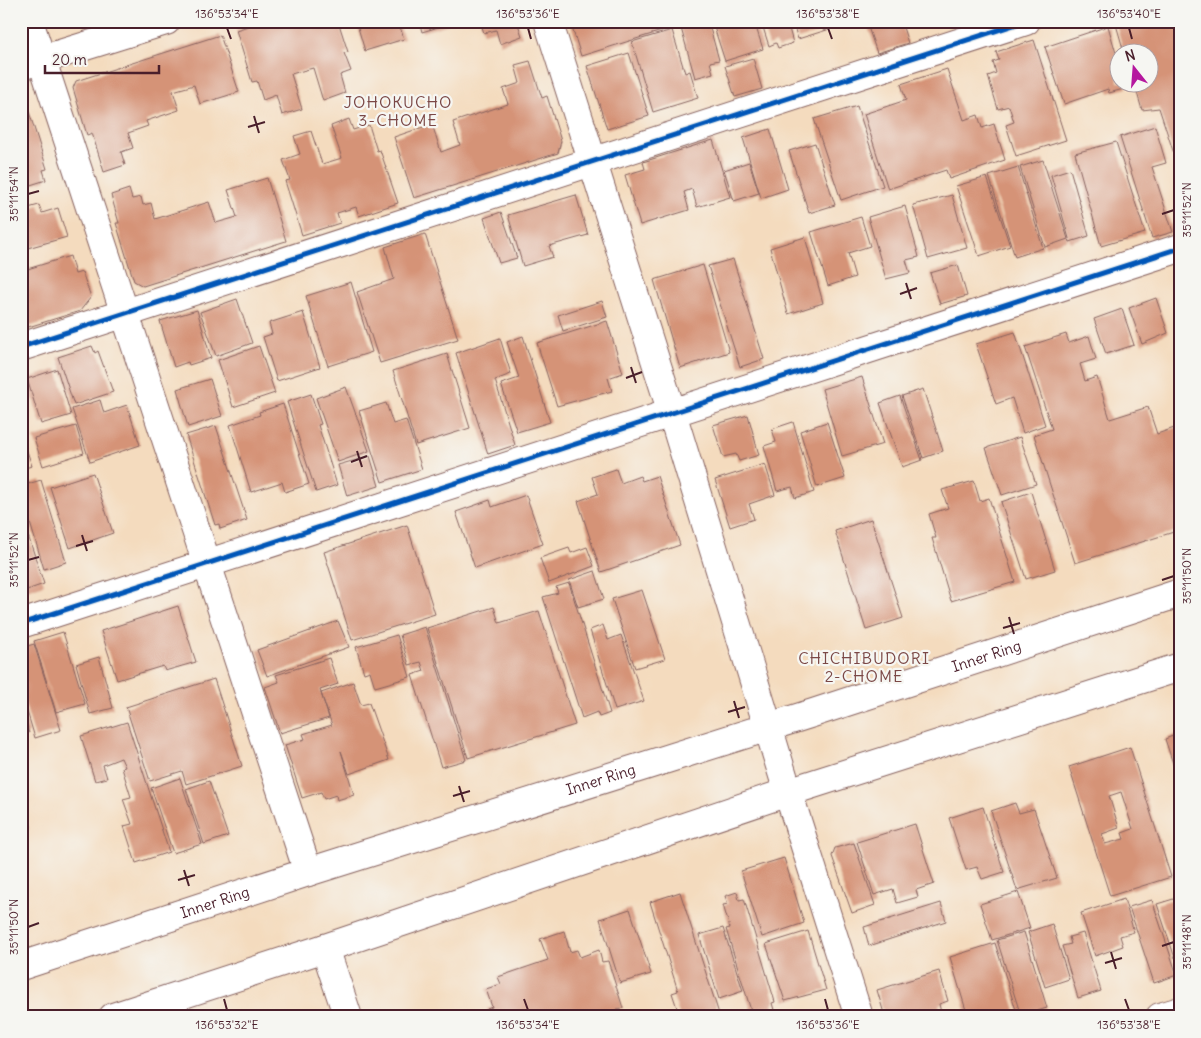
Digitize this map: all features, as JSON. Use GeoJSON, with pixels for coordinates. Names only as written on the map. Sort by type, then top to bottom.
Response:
{"type":"FeatureCollection","features":[{"type":"Feature","properties":{"kind":"street"},"geometry":{"type":"LineString","coordinates":[[29,21],[31,63],[124,312],[308,872]]}},
{"type":"Feature","properties":{"kind":"street"},"geometry":{"type":"LineString","coordinates":[[31,63],[166,21]]}},
{"type":"Feature","properties":{"kind":"street"},"geometry":{"type":"LineString","coordinates":[[548,21],[672,413],[859,1017]]}},
{"type":"Feature","properties":{"kind":"street"},"geometry":{"type":"LineString","coordinates":[[21,347],[124,312],[1026,21]]}},
{"type":"Feature","properties":{"kind":"street"},"geometry":{"type":"LineString","coordinates":[[21,624],[1180,248]]}},
{"type":"Feature","properties":{"kind":"street","name":"Inner Ring"},"geometry":{"type":"LineString","coordinates":[[21,966],[308,872],[768,727],[1180,593]]}},
{"type":"Feature","properties":{"kind":"street"},"geometry":{"type":"LineString","coordinates":[[113,1017],[325,948],[788,792],[1180,667]]}},
{"type":"Feature","properties":{"kind":"street"},"geometry":{"type":"LineString","coordinates":[[325,948],[348,1017]]}},
{"type":"Feature","properties":{"kind":"street"},"geometry":{"type":"LineString","coordinates":[[1160,1017],[1180,1010]]}},
{"type":"Feature","properties":{"kind":"building"},"geometry":{"type":"Polygon","coordinates":[[[263,21],[338,21],[348,52],[344,53],[351,71],[340,75],[345,93],[323,101],[313,68],[291,74],[302,109],[282,115],[276,95],[263,100],[257,81],[252,82],[236,30],[263,21]]]}},
{"type":"Feature","properties":{"kind":"building"},"geometry":{"type":"Polygon","coordinates":[[[356,21],[398,21],[404,39],[365,51],[356,21]]]}},
{"type":"Feature","properties":{"kind":"building"},"geometry":{"type":"Polygon","coordinates":[[[419,21],[455,21],[455,22],[422,32],[419,21]]]}},
{"type":"Feature","properties":{"kind":"building"},"geometry":{"type":"Polygon","coordinates":[[[480,21],[517,21],[522,36],[500,44],[496,30],[484,33],[480,21]]]}},
{"type":"Feature","properties":{"kind":"building"},"geometry":{"type":"Polygon","coordinates":[[[570,21],[666,21],[668,29],[581,56],[570,21]]]}},
{"type":"Feature","properties":{"kind":"building"},"geometry":{"type":"Polygon","coordinates":[[[679,21],[708,21],[719,60],[710,62],[713,73],[695,78],[679,21]]]}},
{"type":"Feature","properties":{"kind":"building"},"geometry":{"type":"Polygon","coordinates":[[[712,21],[754,21],[763,49],[725,61],[712,21]]]}},
{"type":"Feature","properties":{"kind":"building"},"geometry":{"type":"Polygon","coordinates":[[[761,21],[787,21],[793,43],[778,48],[776,43],[769,46],[761,21]]]}},
{"type":"Feature","properties":{"kind":"building"},"geometry":{"type":"Polygon","coordinates":[[[792,21],[828,21],[830,29],[798,39],[792,21]]]}},
{"type":"Feature","properties":{"kind":"building"},"geometry":{"type":"Polygon","coordinates":[[[829,21],[852,21],[852,22],[832,28],[829,21]]]}},
{"type":"Feature","properties":{"kind":"building"},"geometry":{"type":"Polygon","coordinates":[[[876,21],[901,21],[908,43],[877,53],[867,24],[876,21]]]}},
{"type":"Feature","properties":{"kind":"building"},"geometry":{"type":"Polygon","coordinates":[[[1115,21],[1180,21],[1180,172],[1159,108],[1142,110],[1137,92],[1158,92],[1158,42],[1121,42],[1115,21]]]}},
{"type":"Feature","properties":{"kind":"building"},"geometry":{"type":"Polygon","coordinates":[[[1108,26],[1113,42],[1108,42],[1108,89],[1064,104],[1045,47],[1108,26]]]}},
{"type":"Feature","properties":{"kind":"building"},"geometry":{"type":"Polygon","coordinates":[[[672,30],[685,73],[690,71],[698,98],[653,112],[632,42],[672,30]]]}},
{"type":"Feature","properties":{"kind":"building"},"geometry":{"type":"Polygon","coordinates":[[[220,35],[239,92],[200,104],[194,85],[173,91],[179,110],[146,121],[148,126],[128,133],[133,148],[121,152],[125,165],[104,172],[92,133],[87,135],[73,88],[76,81],[220,35]]]}},
{"type":"Feature","properties":{"kind":"building"},"geometry":{"type":"Polygon","coordinates":[[[1034,40],[1066,140],[1016,156],[1006,125],[1014,122],[1009,106],[998,109],[988,76],[996,73],[993,62],[999,60],[996,52],[1034,40]]]}},
{"type":"Feature","properties":{"kind":"building"},"geometry":{"type":"Polygon","coordinates":[[[629,53],[649,116],[607,129],[587,66],[629,53]]]}},
{"type":"Feature","properties":{"kind":"building"},"geometry":{"type":"Polygon","coordinates":[[[753,58],[762,89],[735,97],[725,66],[753,58]]]}},
{"type":"Feature","properties":{"kind":"building"},"geometry":{"type":"Polygon","coordinates":[[[530,61],[542,98],[547,96],[561,141],[558,153],[414,198],[394,137],[432,124],[441,152],[460,145],[453,122],[508,104],[503,89],[520,83],[515,65],[530,61]]]}},
{"type":"Feature","properties":{"kind":"building"},"geometry":{"type":"Polygon","coordinates":[[[947,69],[964,120],[978,115],[982,128],[994,124],[1005,160],[949,179],[946,170],[888,189],[864,114],[906,100],[901,84],[947,69]]]}},
{"type":"Feature","properties":{"kind":"building"},"geometry":{"type":"Polygon","coordinates":[[[26,102],[47,169],[43,170],[46,180],[21,188],[21,104],[26,102]]]}},
{"type":"Feature","properties":{"kind":"building"},"geometry":{"type":"Polygon","coordinates":[[[857,106],[883,186],[841,200],[814,119],[857,106]]]}},
{"type":"Feature","properties":{"kind":"building"},"geometry":{"type":"Polygon","coordinates":[[[349,119],[353,130],[369,125],[377,151],[380,150],[398,203],[359,216],[356,207],[337,213],[340,223],[302,235],[285,181],[290,180],[283,160],[300,154],[294,136],[311,131],[322,164],[342,158],[331,126],[349,119]]]}},
{"type":"Feature","properties":{"kind":"building"},"geometry":{"type":"Polygon","coordinates":[[[1155,126],[1166,163],[1152,167],[1173,232],[1152,238],[1120,137],[1155,126]]]}},
{"type":"Feature","properties":{"kind":"building"},"geometry":{"type":"Polygon","coordinates":[[[770,129],[788,189],[761,198],[743,138],[770,129]]]}},
{"type":"Feature","properties":{"kind":"building"},"geometry":{"type":"Polygon","coordinates":[[[713,140],[730,197],[697,207],[692,189],[684,192],[689,210],[640,225],[625,175],[645,169],[643,162],[713,140]]]}},
{"type":"Feature","properties":{"kind":"building"},"geometry":{"type":"Polygon","coordinates":[[[1116,142],[1145,233],[1101,246],[1075,153],[1116,142]]]}},
{"type":"Feature","properties":{"kind":"building"},"geometry":{"type":"Polygon","coordinates":[[[815,143],[835,205],[809,213],[789,151],[815,143]]]}},
{"type":"Feature","properties":{"kind":"building"},"geometry":{"type":"Polygon","coordinates":[[[1043,160],[1068,239],[1045,247],[1020,167],[1043,160]]]}},
{"type":"Feature","properties":{"kind":"building"},"geometry":{"type":"Polygon","coordinates":[[[749,162],[759,193],[734,201],[724,170],[749,162]]]}},
{"type":"Feature","properties":{"kind":"building"},"geometry":{"type":"Polygon","coordinates":[[[1018,167],[1043,248],[1015,257],[989,176],[1018,167]]]}},
{"type":"Feature","properties":{"kind":"building"},"geometry":{"type":"Polygon","coordinates":[[[1070,169],[1089,236],[1070,242],[1051,175],[1070,169]]]}},
{"type":"Feature","properties":{"kind":"building"},"geometry":{"type":"Polygon","coordinates":[[[987,177],[1010,246],[979,256],[956,186],[987,177]]]}},
{"type":"Feature","properties":{"kind":"building"},"geometry":{"type":"Polygon","coordinates":[[[267,178],[286,241],[143,286],[134,281],[116,223],[119,223],[111,195],[129,189],[132,199],[141,197],[143,205],[151,203],[155,219],[209,202],[216,223],[237,217],[228,190],[267,178]]]}},
{"type":"Feature","properties":{"kind":"building"},"geometry":{"type":"Polygon","coordinates":[[[576,195],[588,235],[549,246],[553,257],[523,266],[508,215],[576,195]]]}},
{"type":"Feature","properties":{"kind":"building"},"geometry":{"type":"Polygon","coordinates":[[[952,195],[967,248],[928,259],[913,205],[952,195]]]}},
{"type":"Feature","properties":{"kind":"building"},"geometry":{"type":"Polygon","coordinates":[[[39,205],[42,213],[58,208],[67,237],[24,249],[21,240],[21,210],[39,205]]]}},
{"type":"Feature","properties":{"kind":"building"},"geometry":{"type":"Polygon","coordinates":[[[905,206],[919,257],[906,260],[910,273],[886,279],[868,217],[905,206]]]}},
{"type":"Feature","properties":{"kind":"building"},"geometry":{"type":"Polygon","coordinates":[[[501,212],[517,258],[499,263],[484,218],[501,212]]]}},
{"type":"Feature","properties":{"kind":"building"},"geometry":{"type":"Polygon","coordinates":[[[861,217],[870,246],[848,253],[855,277],[828,286],[811,232],[861,217]]]}},
{"type":"Feature","properties":{"kind":"building"},"geometry":{"type":"Polygon","coordinates":[[[425,234],[458,339],[380,363],[357,292],[394,279],[385,247],[425,234]]]}},
{"type":"Feature","properties":{"kind":"building"},"geometry":{"type":"Polygon","coordinates":[[[805,237],[823,303],[788,314],[770,248],[805,237]]]}},
{"type":"Feature","properties":{"kind":"building"},"geometry":{"type":"Polygon","coordinates":[[[70,256],[75,274],[82,272],[91,297],[80,311],[25,328],[21,318],[21,271],[70,256]]]}},
{"type":"Feature","properties":{"kind":"building"},"geometry":{"type":"Polygon","coordinates":[[[733,259],[764,359],[740,367],[708,266],[733,259]]]}},
{"type":"Feature","properties":{"kind":"building"},"geometry":{"type":"Polygon","coordinates":[[[703,265],[729,352],[680,368],[654,280],[703,265]]]}},
{"type":"Feature","properties":{"kind":"building"},"geometry":{"type":"Polygon","coordinates":[[[958,265],[967,296],[940,304],[930,273],[958,265]]]}},
{"type":"Feature","properties":{"kind":"building"},"geometry":{"type":"Polygon","coordinates":[[[351,282],[372,352],[328,366],[306,296],[351,282]]]}},
{"type":"Feature","properties":{"kind":"building"},"geometry":{"type":"Polygon","coordinates":[[[1156,298],[1168,333],[1142,344],[1129,308],[1156,298]]]}},
{"type":"Feature","properties":{"kind":"building"},"geometry":{"type":"Polygon","coordinates":[[[237,299],[252,343],[216,356],[200,312],[237,299]]]}},
{"type":"Feature","properties":{"kind":"building"},"geometry":{"type":"Polygon","coordinates":[[[602,301],[607,317],[563,331],[558,315],[602,301]]]}},
{"type":"Feature","properties":{"kind":"building"},"geometry":{"type":"Polygon","coordinates":[[[1122,309],[1134,345],[1106,354],[1094,319],[1122,309]]]}},
{"type":"Feature","properties":{"kind":"building"},"geometry":{"type":"Polygon","coordinates":[[[197,310],[211,358],[189,365],[188,362],[174,367],[160,321],[197,310]]]}},
{"type":"Feature","properties":{"kind":"building"},"geometry":{"type":"Polygon","coordinates":[[[303,312],[320,367],[277,381],[263,337],[272,334],[269,323],[303,312]]]}},
{"type":"Feature","properties":{"kind":"building"},"geometry":{"type":"Polygon","coordinates":[[[607,321],[623,373],[608,378],[612,391],[557,406],[537,343],[607,321]]]}},
{"type":"Feature","properties":{"kind":"building"},"geometry":{"type":"Polygon","coordinates":[[[1015,332],[1045,425],[1023,433],[1012,398],[996,404],[976,344],[1015,332]]]}},
{"type":"Feature","properties":{"kind":"building"},"geometry":{"type":"Polygon","coordinates":[[[1066,334],[1069,343],[1089,336],[1096,359],[1080,364],[1085,381],[1097,377],[1110,419],[1148,407],[1157,434],[1180,426],[1180,530],[1075,563],[1034,435],[1052,429],[1025,347],[1066,334]]]}},
{"type":"Feature","properties":{"kind":"building"},"geometry":{"type":"Polygon","coordinates":[[[523,336],[550,422],[517,432],[501,384],[519,378],[507,342],[523,336]]]}},
{"type":"Feature","properties":{"kind":"building"},"geometry":{"type":"Polygon","coordinates":[[[500,338],[511,374],[495,380],[515,445],[488,454],[456,353],[500,338]]]}},
{"type":"Feature","properties":{"kind":"building"},"geometry":{"type":"Polygon","coordinates":[[[92,346],[95,353],[98,351],[113,392],[74,405],[58,357],[92,346]]]}},
{"type":"Feature","properties":{"kind":"building"},"geometry":{"type":"Polygon","coordinates":[[[259,346],[275,393],[233,407],[218,360],[259,346]]]}},
{"type":"Feature","properties":{"kind":"building"},"geometry":{"type":"Polygon","coordinates":[[[447,354],[470,428],[416,445],[393,371],[447,354]]]}},
{"type":"Feature","properties":{"kind":"building"},"geometry":{"type":"Polygon","coordinates":[[[57,369],[71,415],[41,424],[27,379],[57,369]]]}},
{"type":"Feature","properties":{"kind":"building"},"geometry":{"type":"Polygon","coordinates":[[[862,377],[883,444],[842,456],[822,389],[862,377]]]}},
{"type":"Feature","properties":{"kind":"building"},"geometry":{"type":"Polygon","coordinates":[[[210,379],[222,416],[188,427],[177,389],[210,379]]]}},
{"type":"Feature","properties":{"kind":"building"},"geometry":{"type":"Polygon","coordinates":[[[346,387],[369,451],[338,462],[316,398],[346,387]]]}},
{"type":"Feature","properties":{"kind":"building"},"geometry":{"type":"Polygon","coordinates":[[[923,389],[943,451],[923,458],[902,396],[923,389]]]}},
{"type":"Feature","properties":{"kind":"building"},"geometry":{"type":"Polygon","coordinates":[[[311,394],[321,424],[318,425],[337,485],[316,492],[287,402],[311,394]]]}},
{"type":"Feature","properties":{"kind":"building"},"geometry":{"type":"Polygon","coordinates":[[[900,396],[922,460],[902,467],[880,403],[900,396]]]}},
{"type":"Feature","properties":{"kind":"building"},"geometry":{"type":"Polygon","coordinates":[[[100,400],[104,413],[127,405],[140,445],[90,462],[72,409],[100,400]]]}},
{"type":"Feature","properties":{"kind":"building"},"geometry":{"type":"Polygon","coordinates":[[[386,403],[393,424],[406,420],[422,469],[382,482],[359,411],[386,403]]]}},
{"type":"Feature","properties":{"kind":"building"},"geometry":{"type":"Polygon","coordinates":[[[283,404],[309,484],[285,492],[282,482],[251,492],[230,425],[260,415],[259,412],[283,404]]]}},
{"type":"Feature","properties":{"kind":"building"},"geometry":{"type":"Polygon","coordinates":[[[748,415],[759,455],[739,461],[736,454],[723,457],[713,425],[748,415]]]}},
{"type":"Feature","properties":{"kind":"building"},"geometry":{"type":"Polygon","coordinates":[[[793,422],[814,492],[795,498],[792,487],[777,491],[764,446],[776,442],[772,429],[793,422]]]}},
{"type":"Feature","properties":{"kind":"building"},"geometry":{"type":"Polygon","coordinates":[[[827,422],[845,478],[817,487],[800,431],[827,422]]]}},
{"type":"Feature","properties":{"kind":"building"},"geometry":{"type":"Polygon","coordinates":[[[76,426],[84,453],[43,466],[34,438],[76,426]]]}},
{"type":"Feature","properties":{"kind":"building"},"geometry":{"type":"Polygon","coordinates":[[[216,426],[247,520],[220,529],[219,524],[215,525],[186,435],[216,426]]]}},
{"type":"Feature","properties":{"kind":"building"},"geometry":{"type":"Polygon","coordinates":[[[21,433],[32,466],[21,469],[21,433]]]}},
{"type":"Feature","properties":{"kind":"building"},"geometry":{"type":"Polygon","coordinates":[[[1020,437],[1036,484],[1002,495],[986,448],[1020,437]]]}},
{"type":"Feature","properties":{"kind":"building"},"geometry":{"type":"Polygon","coordinates":[[[370,456],[379,486],[347,496],[338,465],[370,456]]]}},
{"type":"Feature","properties":{"kind":"building"},"geometry":{"type":"Polygon","coordinates":[[[765,464],[775,495],[749,504],[754,519],[730,527],[715,480],[765,464]]]}},
{"type":"Feature","properties":{"kind":"building"},"geometry":{"type":"Polygon","coordinates":[[[616,469],[621,483],[640,476],[642,481],[657,476],[680,545],[601,572],[578,501],[598,494],[592,477],[616,469]]]}},
{"type":"Feature","properties":{"kind":"building"},"geometry":{"type":"Polygon","coordinates":[[[93,473],[113,533],[70,548],[50,487],[93,473]]]}},
{"type":"Feature","properties":{"kind":"building"},"geometry":{"type":"Polygon","coordinates":[[[41,480],[66,562],[44,569],[21,493],[21,486],[41,480]]]}},
{"type":"Feature","properties":{"kind":"building"},"geometry":{"type":"Polygon","coordinates":[[[974,481],[980,501],[989,498],[1015,582],[951,601],[932,538],[936,538],[929,514],[948,508],[942,490],[974,481]]]}},
{"type":"Feature","properties":{"kind":"building"},"geometry":{"type":"Polygon","coordinates":[[[1031,492],[1055,570],[1026,579],[1001,502],[1031,492]]]}},
{"type":"Feature","properties":{"kind":"building"},"geometry":{"type":"Polygon","coordinates":[[[526,495],[543,544],[475,568],[456,512],[490,500],[492,507],[526,495]]]}},
{"type":"Feature","properties":{"kind":"building"},"geometry":{"type":"Polygon","coordinates":[[[21,514],[44,584],[21,592],[21,514]]]}},
{"type":"Feature","properties":{"kind":"building"},"geometry":{"type":"Polygon","coordinates":[[[871,519],[903,618],[866,630],[835,531],[871,519]]]}},
{"type":"Feature","properties":{"kind":"building"},"geometry":{"type":"Polygon","coordinates":[[[407,525],[435,614],[352,640],[324,552],[407,525]]]}},
{"type":"Feature","properties":{"kind":"building"},"geometry":{"type":"Polygon","coordinates":[[[587,547],[594,566],[549,583],[540,558],[569,548],[571,553],[587,547]]]}},
{"type":"Feature","properties":{"kind":"building"},"geometry":{"type":"Polygon","coordinates":[[[595,571],[604,599],[578,607],[569,580],[595,571]]]}},
{"type":"Feature","properties":{"kind":"building"},"geometry":{"type":"Polygon","coordinates":[[[569,583],[610,713],[599,717],[597,712],[582,718],[543,597],[558,593],[556,587],[569,583]]]}},
{"type":"Feature","properties":{"kind":"building"},"geometry":{"type":"Polygon","coordinates":[[[642,590],[665,659],[635,668],[612,599],[642,590]]]}},
{"type":"Feature","properties":{"kind":"building"},"geometry":{"type":"Polygon","coordinates":[[[178,606],[196,662],[165,671],[163,666],[117,680],[101,631],[178,606]]]}},
{"type":"Feature","properties":{"kind":"building"},"geometry":{"type":"Polygon","coordinates":[[[494,607],[499,623],[539,611],[575,725],[468,758],[427,628],[494,607]]]}},
{"type":"Feature","properties":{"kind":"building"},"geometry":{"type":"Polygon","coordinates":[[[338,621],[349,647],[267,676],[257,650],[338,621]]]}},
{"type":"Feature","properties":{"kind":"building"},"geometry":{"type":"Polygon","coordinates":[[[603,625],[608,640],[621,635],[644,701],[615,710],[590,630],[603,625]]]}},
{"type":"Feature","properties":{"kind":"building"},"geometry":{"type":"Polygon","coordinates":[[[425,627],[466,760],[441,767],[412,675],[424,671],[421,662],[409,665],[400,635],[425,627]]]}},
{"type":"Feature","properties":{"kind":"building"},"geometry":{"type":"Polygon","coordinates":[[[63,632],[85,704],[56,712],[34,641],[63,632]]]}},
{"type":"Feature","properties":{"kind":"building"},"geometry":{"type":"Polygon","coordinates":[[[397,635],[410,677],[375,687],[370,671],[364,673],[356,647],[397,635]]]}},
{"type":"Feature","properties":{"kind":"building"},"geometry":{"type":"Polygon","coordinates":[[[34,644],[61,730],[35,738],[21,691],[21,648],[34,644]]]}},
{"type":"Feature","properties":{"kind":"building"},"geometry":{"type":"Polygon","coordinates":[[[99,657],[113,708],[90,714],[76,664],[99,657]]]}},
{"type":"Feature","properties":{"kind":"building"},"geometry":{"type":"Polygon","coordinates":[[[329,658],[338,684],[320,690],[329,718],[280,733],[265,687],[279,682],[276,675],[329,658]]]}},
{"type":"Feature","properties":{"kind":"building"},"geometry":{"type":"Polygon","coordinates":[[[214,679],[242,766],[186,784],[182,771],[150,781],[126,707],[214,679]]]}},
{"type":"Feature","properties":{"kind":"building"},"geometry":{"type":"Polygon","coordinates":[[[353,682],[361,705],[369,703],[389,760],[349,774],[341,751],[354,795],[337,800],[336,795],[324,799],[321,792],[302,798],[285,745],[305,739],[303,734],[332,725],[321,693],[353,682]]]}},
{"type":"Feature","properties":{"kind":"building"},"geometry":{"type":"Polygon","coordinates":[[[21,707],[29,733],[21,735],[21,707]]]}},
{"type":"Feature","properties":{"kind":"building"},"geometry":{"type":"Polygon","coordinates":[[[127,722],[169,852],[136,863],[124,826],[132,824],[123,799],[131,797],[122,768],[125,767],[121,758],[103,765],[107,778],[95,781],[81,736],[127,722]]]}},
{"type":"Feature","properties":{"kind":"building"},"geometry":{"type":"Polygon","coordinates":[[[1180,733],[1180,782],[1179,782],[1165,739],[1180,733]]]}},
{"type":"Feature","properties":{"kind":"building"},"geometry":{"type":"Polygon","coordinates":[[[1130,747],[1171,877],[1110,896],[1069,767],[1130,747]],[[1121,792],[1109,796],[1119,828],[1102,834],[1105,844],[1124,839],[1122,833],[1133,829],[1121,792]]]}},
{"type":"Feature","properties":{"kind":"building"},"geometry":{"type":"Polygon","coordinates":[[[180,778],[202,844],[173,853],[151,788],[180,778]]]}},
{"type":"Feature","properties":{"kind":"building"},"geometry":{"type":"Polygon","coordinates":[[[209,781],[228,836],[204,844],[186,789],[209,781]]]}},
{"type":"Feature","properties":{"kind":"building"},"geometry":{"type":"Polygon","coordinates":[[[1015,803],[1019,813],[1034,809],[1057,878],[1017,890],[991,811],[1015,803]]]}},
{"type":"Feature","properties":{"kind":"building"},"geometry":{"type":"Polygon","coordinates":[[[21,807],[29,829],[21,831],[21,807]]]}},
{"type":"Feature","properties":{"kind":"building"},"geometry":{"type":"Polygon","coordinates":[[[983,807],[1004,872],[982,879],[977,867],[966,870],[949,818],[983,807]]]}},
{"type":"Feature","properties":{"kind":"building"},"geometry":{"type":"Polygon","coordinates":[[[915,824],[934,884],[916,890],[918,897],[897,903],[893,889],[874,895],[857,842],[915,824]]]}},
{"type":"Feature","properties":{"kind":"building"},"geometry":{"type":"Polygon","coordinates":[[[854,843],[875,905],[852,913],[832,856],[835,848],[854,843]]]}},
{"type":"Feature","properties":{"kind":"building"},"geometry":{"type":"Polygon","coordinates":[[[784,858],[804,923],[762,937],[741,871],[784,858]]]}},
{"type":"Feature","properties":{"kind":"building"},"geometry":{"type":"Polygon","coordinates":[[[680,892],[720,1017],[680,1017],[672,993],[678,991],[650,902],[680,892]]]}},
{"type":"Feature","properties":{"kind":"building"},"geometry":{"type":"Polygon","coordinates":[[[737,892],[739,900],[744,899],[775,1002],[772,1003],[774,1010],[753,1017],[726,929],[730,928],[723,905],[728,904],[725,896],[737,892]]]}},
{"type":"Feature","properties":{"kind":"building"},"geometry":{"type":"Polygon","coordinates":[[[1018,892],[1030,928],[992,940],[980,904],[1018,892]]]}},
{"type":"Feature","properties":{"kind":"building"},"geometry":{"type":"Polygon","coordinates":[[[1180,897],[1180,957],[1175,958],[1157,904],[1180,897]]]}},
{"type":"Feature","properties":{"kind":"building"},"geometry":{"type":"Polygon","coordinates":[[[1124,899],[1134,932],[1120,936],[1123,946],[1095,956],[1081,913],[1124,899]]]}},
{"type":"Feature","properties":{"kind":"building"},"geometry":{"type":"Polygon","coordinates":[[[1152,900],[1177,975],[1154,983],[1129,907],[1152,900]]]}},
{"type":"Feature","properties":{"kind":"building"},"geometry":{"type":"Polygon","coordinates":[[[941,903],[946,921],[869,946],[864,927],[941,903]]]}},
{"type":"Feature","properties":{"kind":"building"},"geometry":{"type":"Polygon","coordinates":[[[630,909],[651,974],[620,983],[600,919],[630,909]]]}},
{"type":"Feature","properties":{"kind":"building"},"geometry":{"type":"Polygon","coordinates":[[[1052,924],[1069,979],[1045,987],[1028,932],[1052,924]]]}},
{"type":"Feature","properties":{"kind":"building"},"geometry":{"type":"Polygon","coordinates":[[[723,928],[743,991],[719,999],[699,935],[723,928]]]}},
{"type":"Feature","properties":{"kind":"building"},"geometry":{"type":"Polygon","coordinates":[[[564,931],[570,952],[577,950],[580,957],[599,950],[602,962],[608,961],[623,1008],[617,1009],[620,1017],[489,1017],[487,1009],[492,1007],[486,989],[501,984],[498,977],[548,960],[540,939],[564,931]]]}},
{"type":"Feature","properties":{"kind":"building"},"geometry":{"type":"Polygon","coordinates":[[[808,931],[826,990],[785,1001],[766,944],[808,931]]]}},
{"type":"Feature","properties":{"kind":"building"},"geometry":{"type":"Polygon","coordinates":[[[1024,932],[1047,1008],[1021,1016],[997,940],[1024,932]]]}},
{"type":"Feature","properties":{"kind":"building"},"geometry":{"type":"Polygon","coordinates":[[[1083,933],[1101,991],[1078,998],[1062,946],[1071,944],[1069,937],[1083,933]]]}},
{"type":"Feature","properties":{"kind":"building"},"geometry":{"type":"Polygon","coordinates":[[[995,943],[1016,1010],[995,1017],[986,1017],[985,1013],[968,1017],[950,957],[995,943]]]}},
{"type":"Feature","properties":{"kind":"building"},"geometry":{"type":"Polygon","coordinates":[[[939,971],[948,1001],[939,1004],[942,1017],[885,1017],[877,990],[939,971]]]}},
{"type":"Feature","properties":{"kind":"cycle path"},"geometry":{"type":"LineString","coordinates":[[21,347],[1026,21]]}},
{"type":"Feature","properties":{"kind":"cycle path"},"geometry":{"type":"LineString","coordinates":[[21,624],[1180,248]]}},
{"type":"Feature","properties":{"kind":"district","name":"JOHOKUCHO 3-CHOME"},"geometry":{"type":"Point","coordinates":[398,111]}},
{"type":"Feature","properties":{"kind":"district","name":"CHICHIBUDORI 2-CHOME"},"geometry":{"type":"Point","coordinates":[864,667]}}]}
